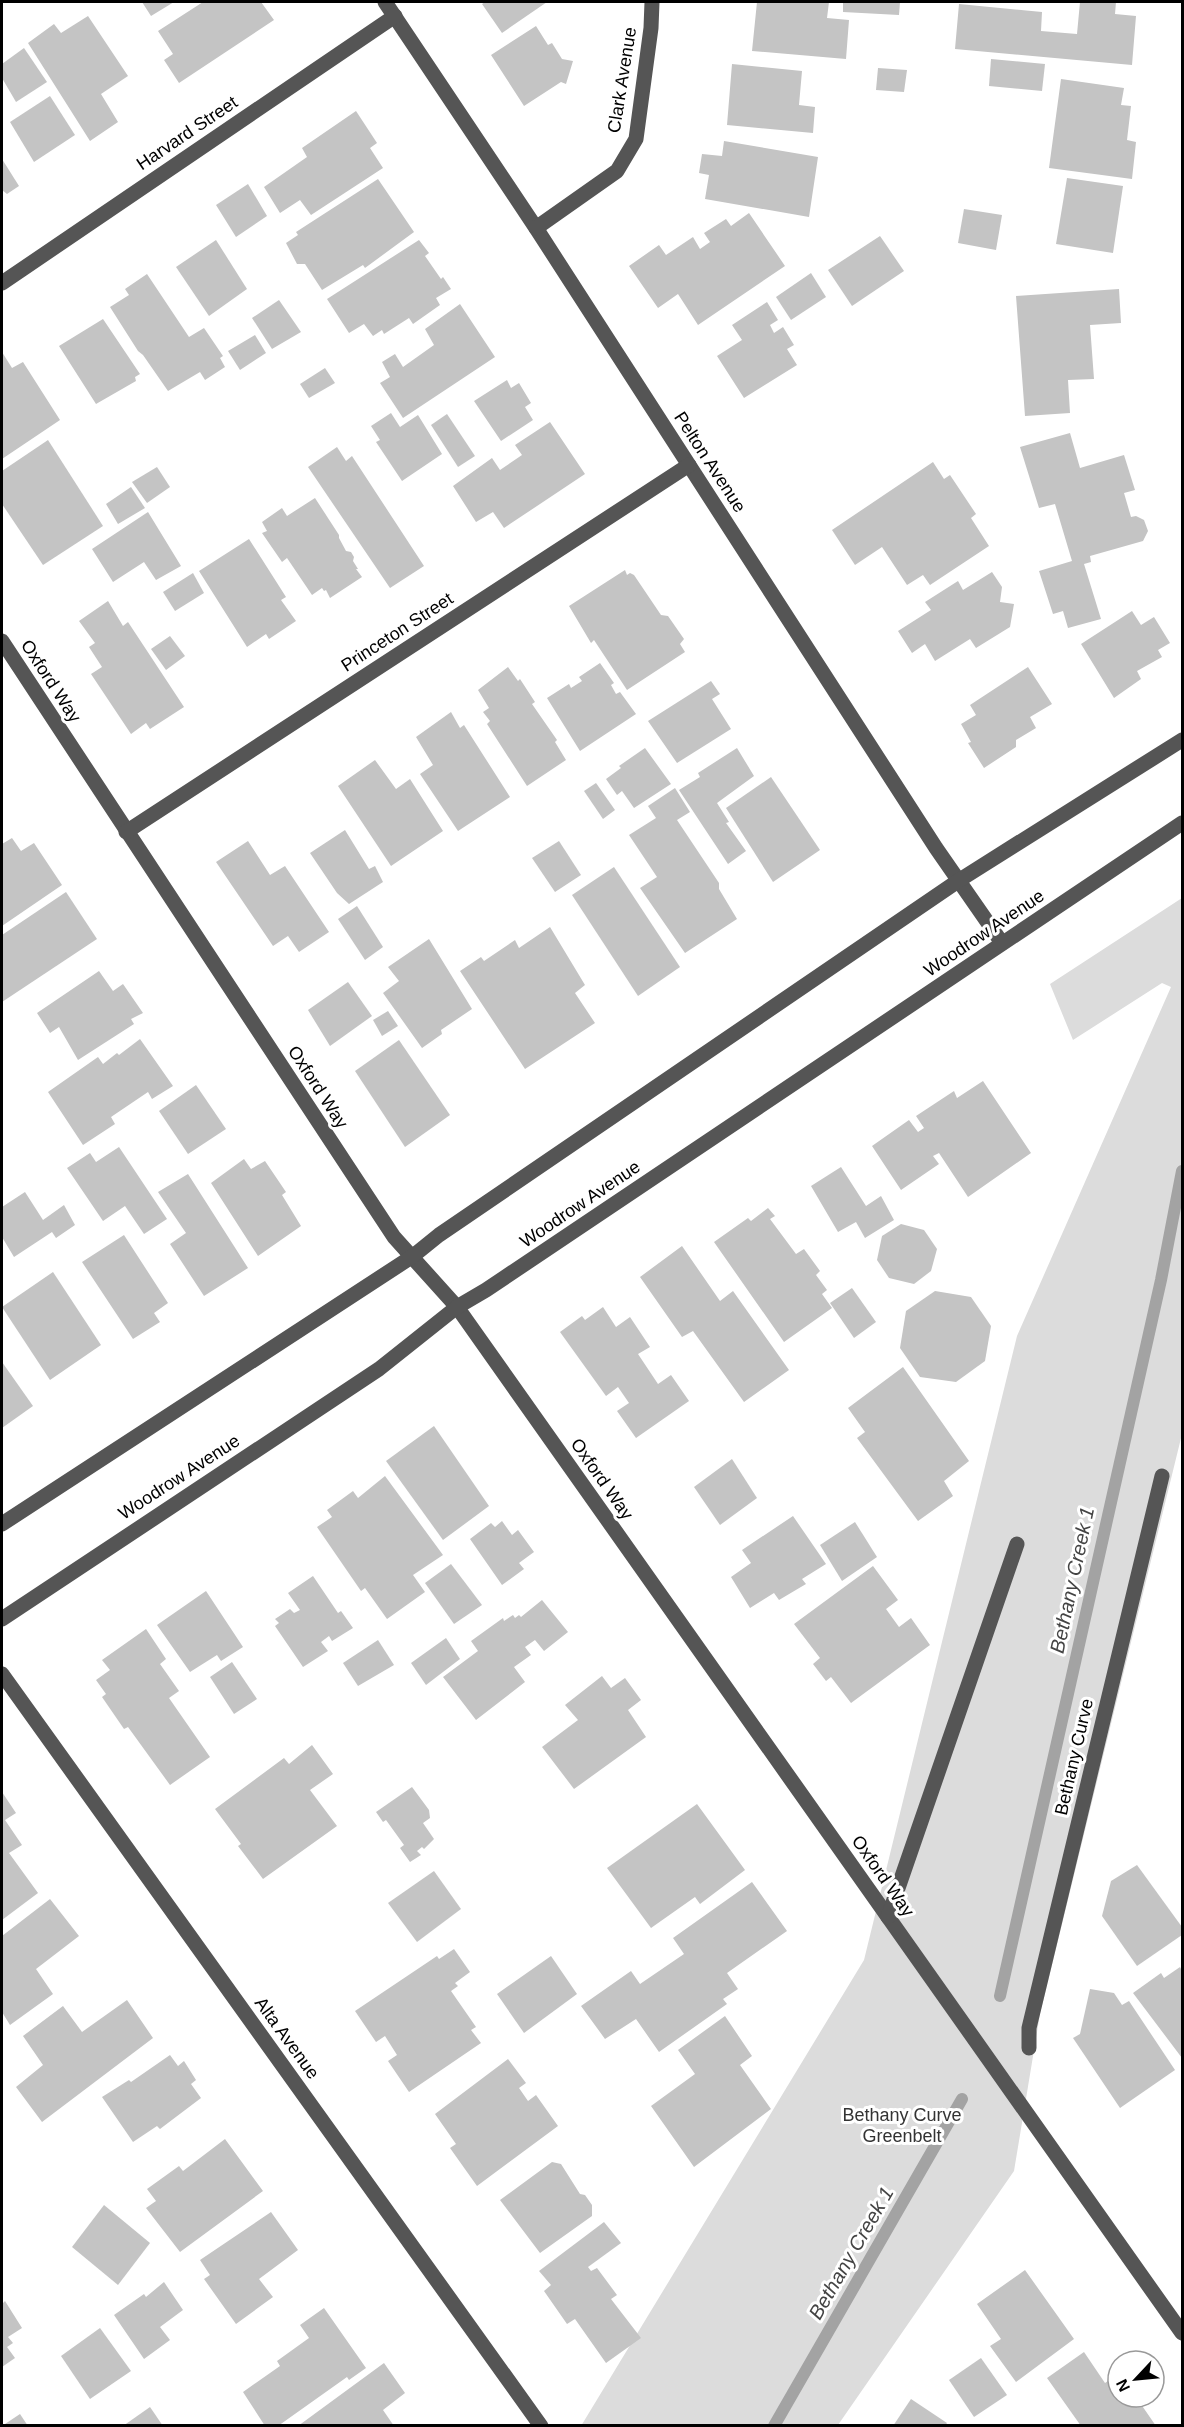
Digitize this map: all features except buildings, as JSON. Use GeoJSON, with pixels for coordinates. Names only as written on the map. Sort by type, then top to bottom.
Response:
{"type":"FeatureCollection","features":[{"type":"Feature","properties":{"kind":"street","name":"Pelton Avenue"},"geometry":{"type":"LineString","coordinates":[[386,2],[536,228],[958,881],[1002,944]]}},
{"type":"Feature","properties":{"kind":"street","name":"Clark Avenue"},"geometry":{"type":"LineString","coordinates":[[536,228],[617,171],[636,139],[651,28],[652,2]]}},
{"type":"Feature","properties":{"kind":"street","name":"Harvard Street"},"geometry":{"type":"LineString","coordinates":[[2,283],[395,16]]}},
{"type":"Feature","properties":{"kind":"street","name":"Princeton Street"},"geometry":{"type":"LineString","coordinates":[[126,832],[689,465]]}},
{"type":"Feature","properties":{"kind":"street","name":"Oxford Way"},"geometry":{"type":"LineString","coordinates":[[2,641],[394,1237],[457,1307],[1182,2332]]}},
{"type":"Feature","properties":{"kind":"street"},"geometry":{"type":"LineString","coordinates":[[2,1524],[413,1256],[448,1228],[958,881],[1182,740]]}},
{"type":"Feature","properties":{"kind":"street","name":"Woodrow Avenue"},"geometry":{"type":"LineString","coordinates":[[2,1619],[379,1369],[457,1307],[496,1284],[1182,823]]}},
{"type":"Feature","properties":{"kind":"street","name":"Bethany Curve"},"geometry":{"type":"LineString","coordinates":[[1029,2048],[1029,2028],[1162,1476]]}},
{"type":"Feature","properties":{"kind":"street"},"geometry":{"type":"LineString","coordinates":[[888,1917],[1017,1544]]}},
{"type":"Feature","properties":{"kind":"street","name":"Alta Avenue"},"geometry":{"type":"LineString","coordinates":[[2,1674],[541,2426]]}},
{"type":"Feature","properties":{"kind":"green space","name":"Bethany Curve Greenbelt"},"geometry":{"type":"Polygon","coordinates":[[[1182,898],[1182,1434],[1040,2014],[1014,2171],[838,2425],[581,2426],[864,1960],[1017,1336],[1171,987],[1162,983],[1073,1040],[1050,984],[1182,898]]]}},
{"type":"Feature","properties":{"kind":"waterway","name":"Bethany Creek 1"},"geometry":{"type":"LineString","coordinates":[[1000,1996],[1161,1280],[1182,1171]]}},
{"type":"Feature","properties":{"kind":"waterway","name":"Bethany Creek 1"},"geometry":{"type":"LineString","coordinates":[[774,2426],[962,2099]]}}]}
